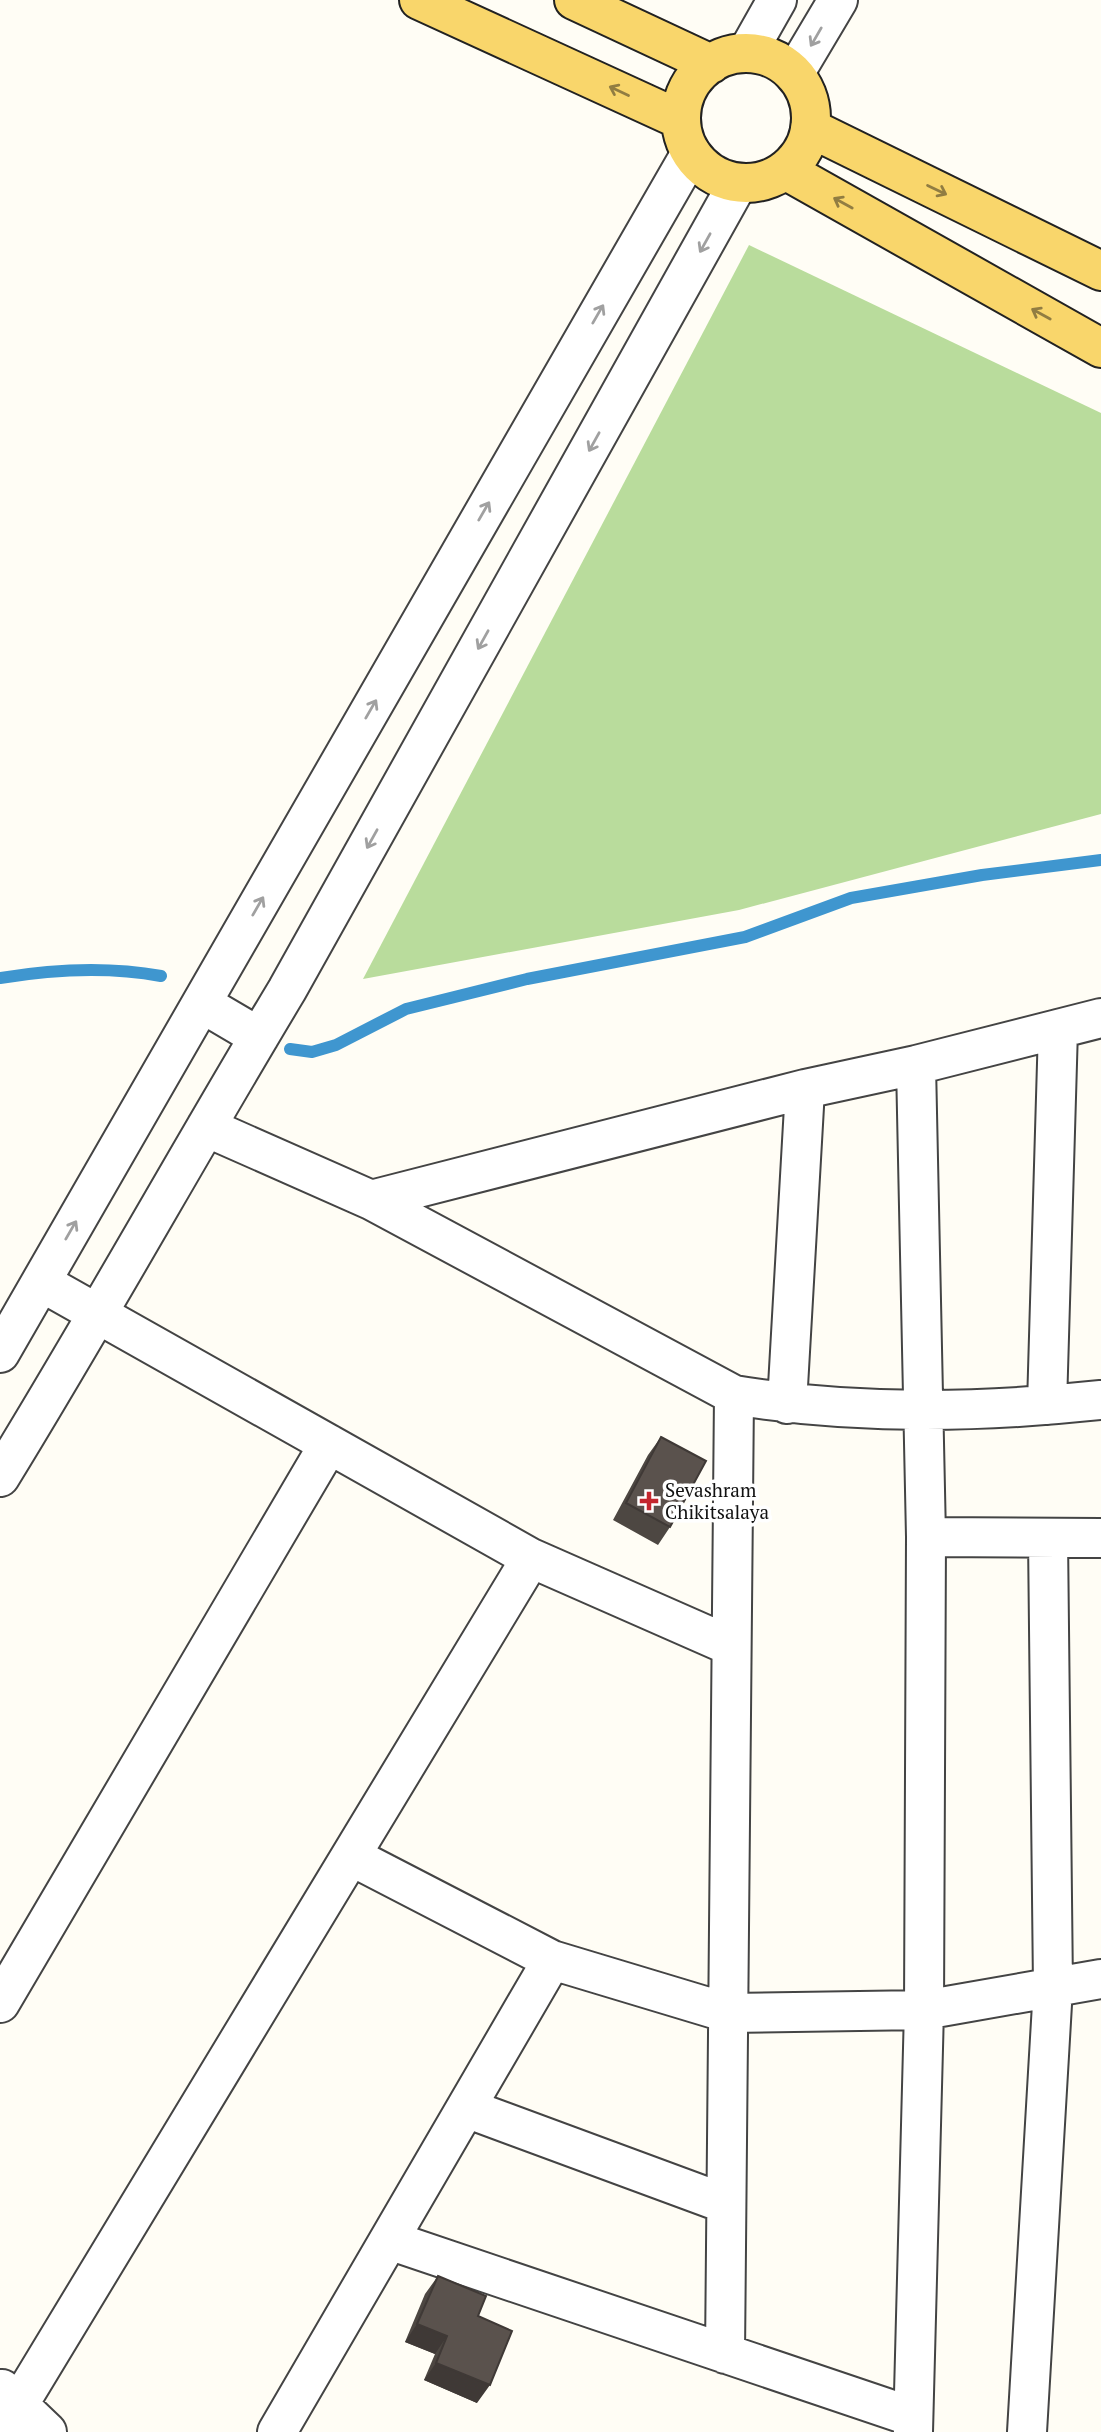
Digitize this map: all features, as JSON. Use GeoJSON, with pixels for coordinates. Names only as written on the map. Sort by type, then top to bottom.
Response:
{"type":"FeatureCollection","features":[{"type":"Feature","properties":{"kind":"main road"},"geometry":{"type":"LineString","coordinates":[[419,0],[686,136]]}},
{"type":"Feature","properties":{"kind":"main road"},"geometry":{"type":"LineString","coordinates":[[574,0],[711,64]]}},
{"type":"Feature","properties":{"kind":"main road"},"geometry":{"type":"LineString","coordinates":[[747,53],[781,63],[794,74],[804,90],[810,108],[810,128],[802,152],[785,170],[771,179],[738,183],[719,178],[702,167],[686,136],[684,99],[695,79],[711,64],[728,56],[747,53]]}},
{"type":"Feature","properties":{"kind":"main road"},"geometry":{"type":"LineString","coordinates":[[810,128],[1101,271]]}},
{"type":"Feature","properties":{"kind":"main road"},"geometry":{"type":"LineString","coordinates":[[785,170],[1101,348]]}},
{"type":"Feature","properties":{"kind":"street"},"geometry":{"type":"LineString","coordinates":[[747,53],[777,0]]}},
{"type":"Feature","properties":{"kind":"street"},"geometry":{"type":"LineString","coordinates":[[794,74],[838,0]]}},
{"type":"Feature","properties":{"kind":"street"},"geometry":{"type":"LineString","coordinates":[[0,1353],[203,1004],[686,136]]}},
{"type":"Feature","properties":{"kind":"street"},"geometry":{"type":"LineString","coordinates":[[0,1477],[100,1314],[259,1037],[738,183]]}},
{"type":"Feature","properties":{"kind":"street"},"geometry":{"type":"LineString","coordinates":[[203,1004],[259,1037]]}},
{"type":"Feature","properties":{"kind":"street"},"geometry":{"type":"LineString","coordinates":[[371,1200],[805,1088],[916,1065],[1101,1018]]}},
{"type":"Feature","properties":{"kind":"street"},"geometry":{"type":"LineString","coordinates":[[1047,1405],[1058,1029]]}},
{"type":"Feature","properties":{"kind":"street"},"geometry":{"type":"LineString","coordinates":[[389,2240],[725,2354],[913,2425],[924,2010],[926,1537],[916,1065]]}},
{"type":"Feature","properties":{"kind":"street"},"geometry":{"type":"LineString","coordinates":[[787,1404],[805,1088]]}},
{"type":"Feature","properties":{"kind":"street"},"geometry":{"type":"LineString","coordinates":[[206,1126],[371,1200],[734,1395],[787,1404],[923,1409],[1047,1405],[1101,1400]]}},
{"type":"Feature","properties":{"kind":"street"},"geometry":{"type":"LineString","coordinates":[[41,1282],[531,1558],[731,1646]]}},
{"type":"Feature","properties":{"kind":"street"},"geometry":{"type":"LineString","coordinates":[[725,2354],[734,1395]]}},
{"type":"Feature","properties":{"kind":"street"},"geometry":{"type":"LineString","coordinates":[[0,2003],[329,1444]]}},
{"type":"Feature","properties":{"kind":"street"},"geometry":{"type":"LineString","coordinates":[[926,1537],[1101,1538]]}},
{"type":"Feature","properties":{"kind":"street"},"geometry":{"type":"LineString","coordinates":[[1027,2432],[1053,1987],[1048,1538]]}},
{"type":"Feature","properties":{"kind":"street"},"geometry":{"type":"LineString","coordinates":[[47,2432],[7,2408],[351,1856],[531,1558]]}},
{"type":"Feature","properties":{"kind":"street"},"geometry":{"type":"LineString","coordinates":[[351,1856],[552,1960],[728,2013],[924,2010],[1101,1979]]}},
{"type":"Feature","properties":{"kind":"street"},"geometry":{"type":"LineString","coordinates":[[277,2432],[552,1960]]}},
{"type":"Feature","properties":{"kind":"street"},"geometry":{"type":"LineString","coordinates":[[466,2108],[726,2204]]}},
{"type":"Feature","properties":{"kind":"green space"},"geometry":{"type":"Polygon","coordinates":[[[749,245],[1101,413],[1101,814],[739,910],[363,979],[749,245]]]}},
{"type":"Feature","properties":{"kind":"building"},"geometry":{"type":"Polygon","coordinates":[[[661,1437],[706,1461],[670,1527],[626,1503],[661,1437]]]}},
{"type":"Feature","properties":{"kind":"building"},"geometry":{"type":"Polygon","coordinates":[[[438,2276],[486,2296],[478,2316],[512,2331],[490,2385],[436,2363],[447,2336],[417,2324],[438,2276]]]}},
{"type":"Feature","properties":{"kind":"waterway"},"geometry":{"type":"LineString","coordinates":[[290,1049],[312,1052],[336,1045],[406,1009],[527,979],[745,937],[851,898],[982,875],[1101,860]]}},
{"type":"Feature","properties":{"kind":"waterway"},"geometry":{"type":"LineString","coordinates":[[0,978],[80,970],[161,976]]}},
{"type":"Feature","properties":{"kind":"place","name":"Sevashram Chikitsalaya"},"geometry":{"type":"Point","coordinates":[649,1501]}}]}
